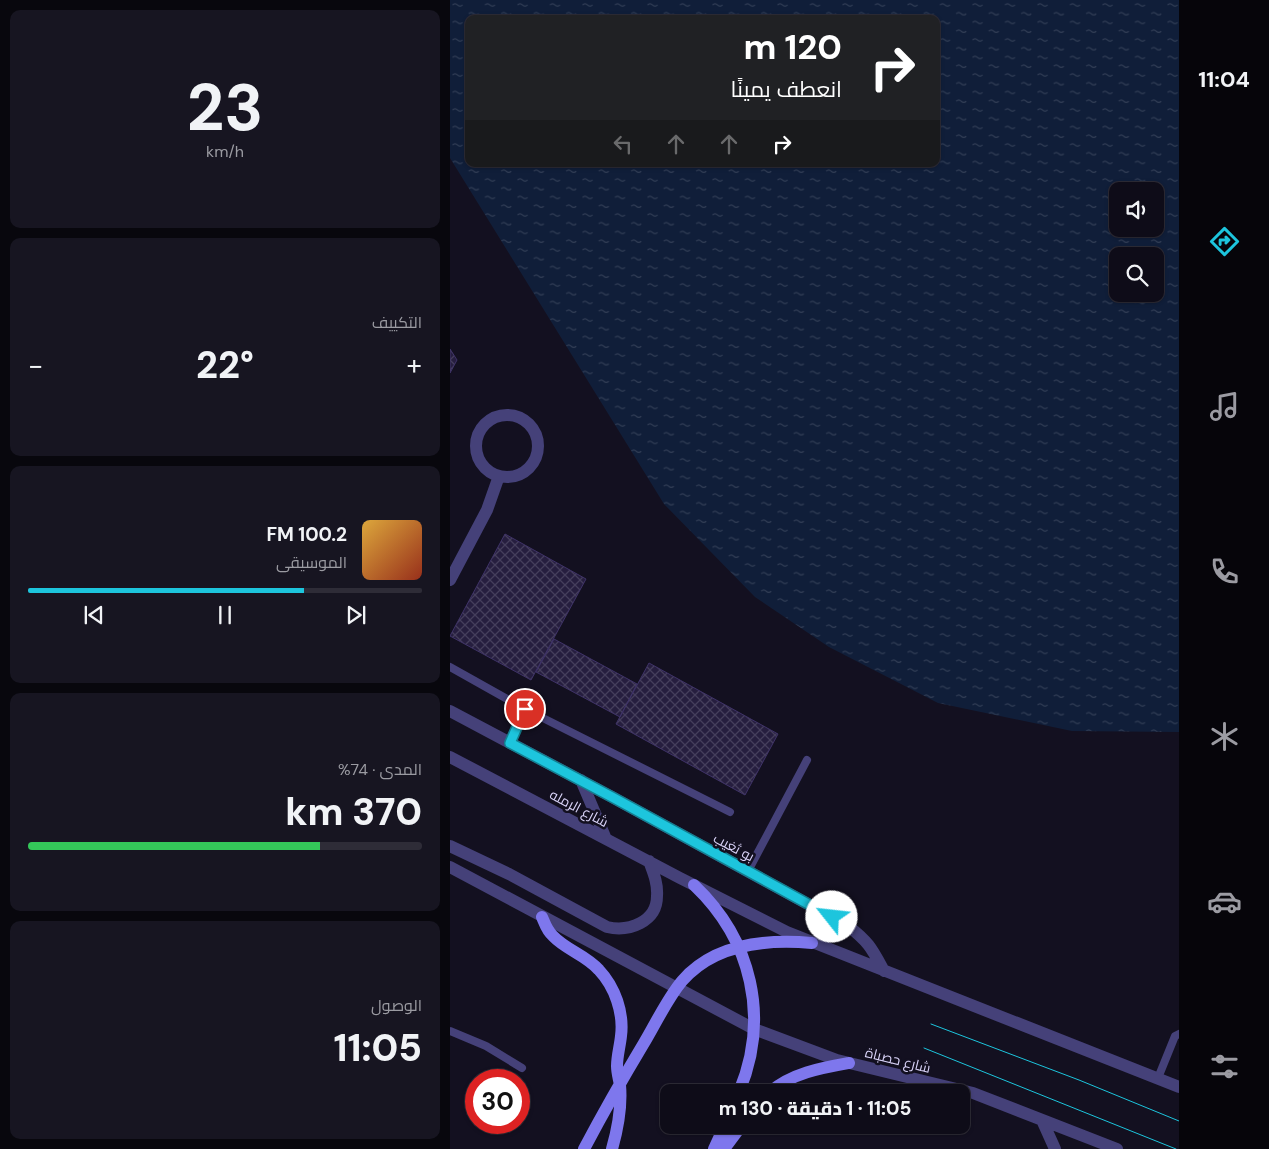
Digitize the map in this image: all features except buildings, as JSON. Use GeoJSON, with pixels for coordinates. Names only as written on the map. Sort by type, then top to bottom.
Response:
{"type":"FeatureCollection","features":[{"type":"Feature","properties":{"kind":"main road","name":"شارع الرمله"},"geometry":{"type":"LineString","coordinates":[[694,884],[714,905],[727,923],[740,948],[752,988],[754,1029],[743,1084]]}},
{"type":"Feature","properties":{"kind":"main road"},"geometry":{"type":"LineString","coordinates":[[542,917],[548,931],[554,938],[588,959],[600,970],[608,982],[619,1007],[622,1035],[617,1064],[620,1084],[618,1125],[612,1149]]}},
{"type":"Feature","properties":{"kind":"main road"},"geometry":{"type":"LineString","coordinates":[[584,1149],[676,989],[694,969],[705,962],[740,948],[766,942],[786,940],[812,943]]}},
{"type":"Feature","properties":{"kind":"main road"},"geometry":{"type":"LineString","coordinates":[[782,1084],[799,1074],[849,1063]]}},
{"type":"Feature","properties":{"kind":"main road"},"geometry":{"type":"LineString","coordinates":[[714,1149],[721,1134]]}},
{"type":"Feature","properties":{"kind":"main road"},"geometry":{"type":"LineString","coordinates":[[724,1149],[735,1134]]}},
{"type":"Feature","properties":{"kind":"street"},"geometry":{"type":"LineString","coordinates":[[504,415],[516,416],[526,421],[534,430],[538,440],[536,457],[530,467],[521,474],[510,477],[499,476],[488,471],[478,457],[476,446],[478,434],[484,425],[493,418],[504,415]]}},
{"type":"Feature","properties":{"kind":"street"},"geometry":{"type":"LineString","coordinates":[[450,580],[487,510],[499,476]]}},
{"type":"Feature","properties":{"kind":"street","name":"بو ثغيب"},"geometry":{"type":"LineString","coordinates":[[450,711],[581,780],[848,926],[865,939],[884,971]]}},
{"type":"Feature","properties":{"kind":"street","name":"شارع الرمله"},"geometry":{"type":"LineString","coordinates":[[450,757],[648,861],[812,943]]}},
{"type":"Feature","properties":{"kind":"street"},"geometry":{"type":"LineString","coordinates":[[581,780],[606,839]]}},
{"type":"Feature","properties":{"kind":"street"},"geometry":{"type":"LineString","coordinates":[[450,846],[509,874],[607,927],[616,929],[631,928],[640,924],[655,906],[658,898],[656,881],[648,861]]}},
{"type":"Feature","properties":{"kind":"street"},"geometry":{"type":"LineString","coordinates":[[450,867],[676,989]]}},
{"type":"Feature","properties":{"kind":"street"},"geometry":{"type":"LineString","coordinates":[[812,943],[1179,1087]]}},
{"type":"Feature","properties":{"kind":"street","name":"شارع حصباة"},"geometry":{"type":"LineString","coordinates":[[676,989],[754,1029],[837,1060],[973,1093],[1117,1149]]}},
{"type":"Feature","properties":{"kind":"street"},"geometry":{"type":"LineString","coordinates":[[1042,1120],[1055,1149]]}},
{"type":"Feature","properties":{"kind":"lane"},"geometry":{"type":"LineString","coordinates":[[450,667],[525,709],[730,812]]}},
{"type":"Feature","properties":{"kind":"lane"},"geometry":{"type":"LineString","coordinates":[[510,743],[525,709]]}},
{"type":"Feature","properties":{"kind":"lane"},"geometry":{"type":"LineString","coordinates":[[748,871],[807,760]]}},
{"type":"Feature","properties":{"kind":"lane"},"geometry":{"type":"LineString","coordinates":[[450,1031],[486,1046],[522,1068]]}},
{"type":"Feature","properties":{"kind":"lane"},"geometry":{"type":"LineString","coordinates":[[1158,1078],[1175,1036],[1179,1034]]}},
{"type":"Feature","properties":{"kind":"water"},"geometry":{"type":"Polygon","coordinates":[[[450,0],[1179,0],[1179,732],[1072,731],[938,703],[829,647],[755,597],[664,504],[450,158],[450,0]]]}},
{"type":"Feature","properties":{"kind":"tram line"},"geometry":{"type":"LineString","coordinates":[[931,1024],[1079,1080],[1179,1121]]}},
{"type":"Feature","properties":{"kind":"tram line"},"geometry":{"type":"LineString","coordinates":[[924,1048],[1176,1149]]}},
{"type":"Feature","properties":{"kind":"route"},"geometry":{"type":"LineString","coordinates":[[525,709],[510,743],[832,917]]}}]}
